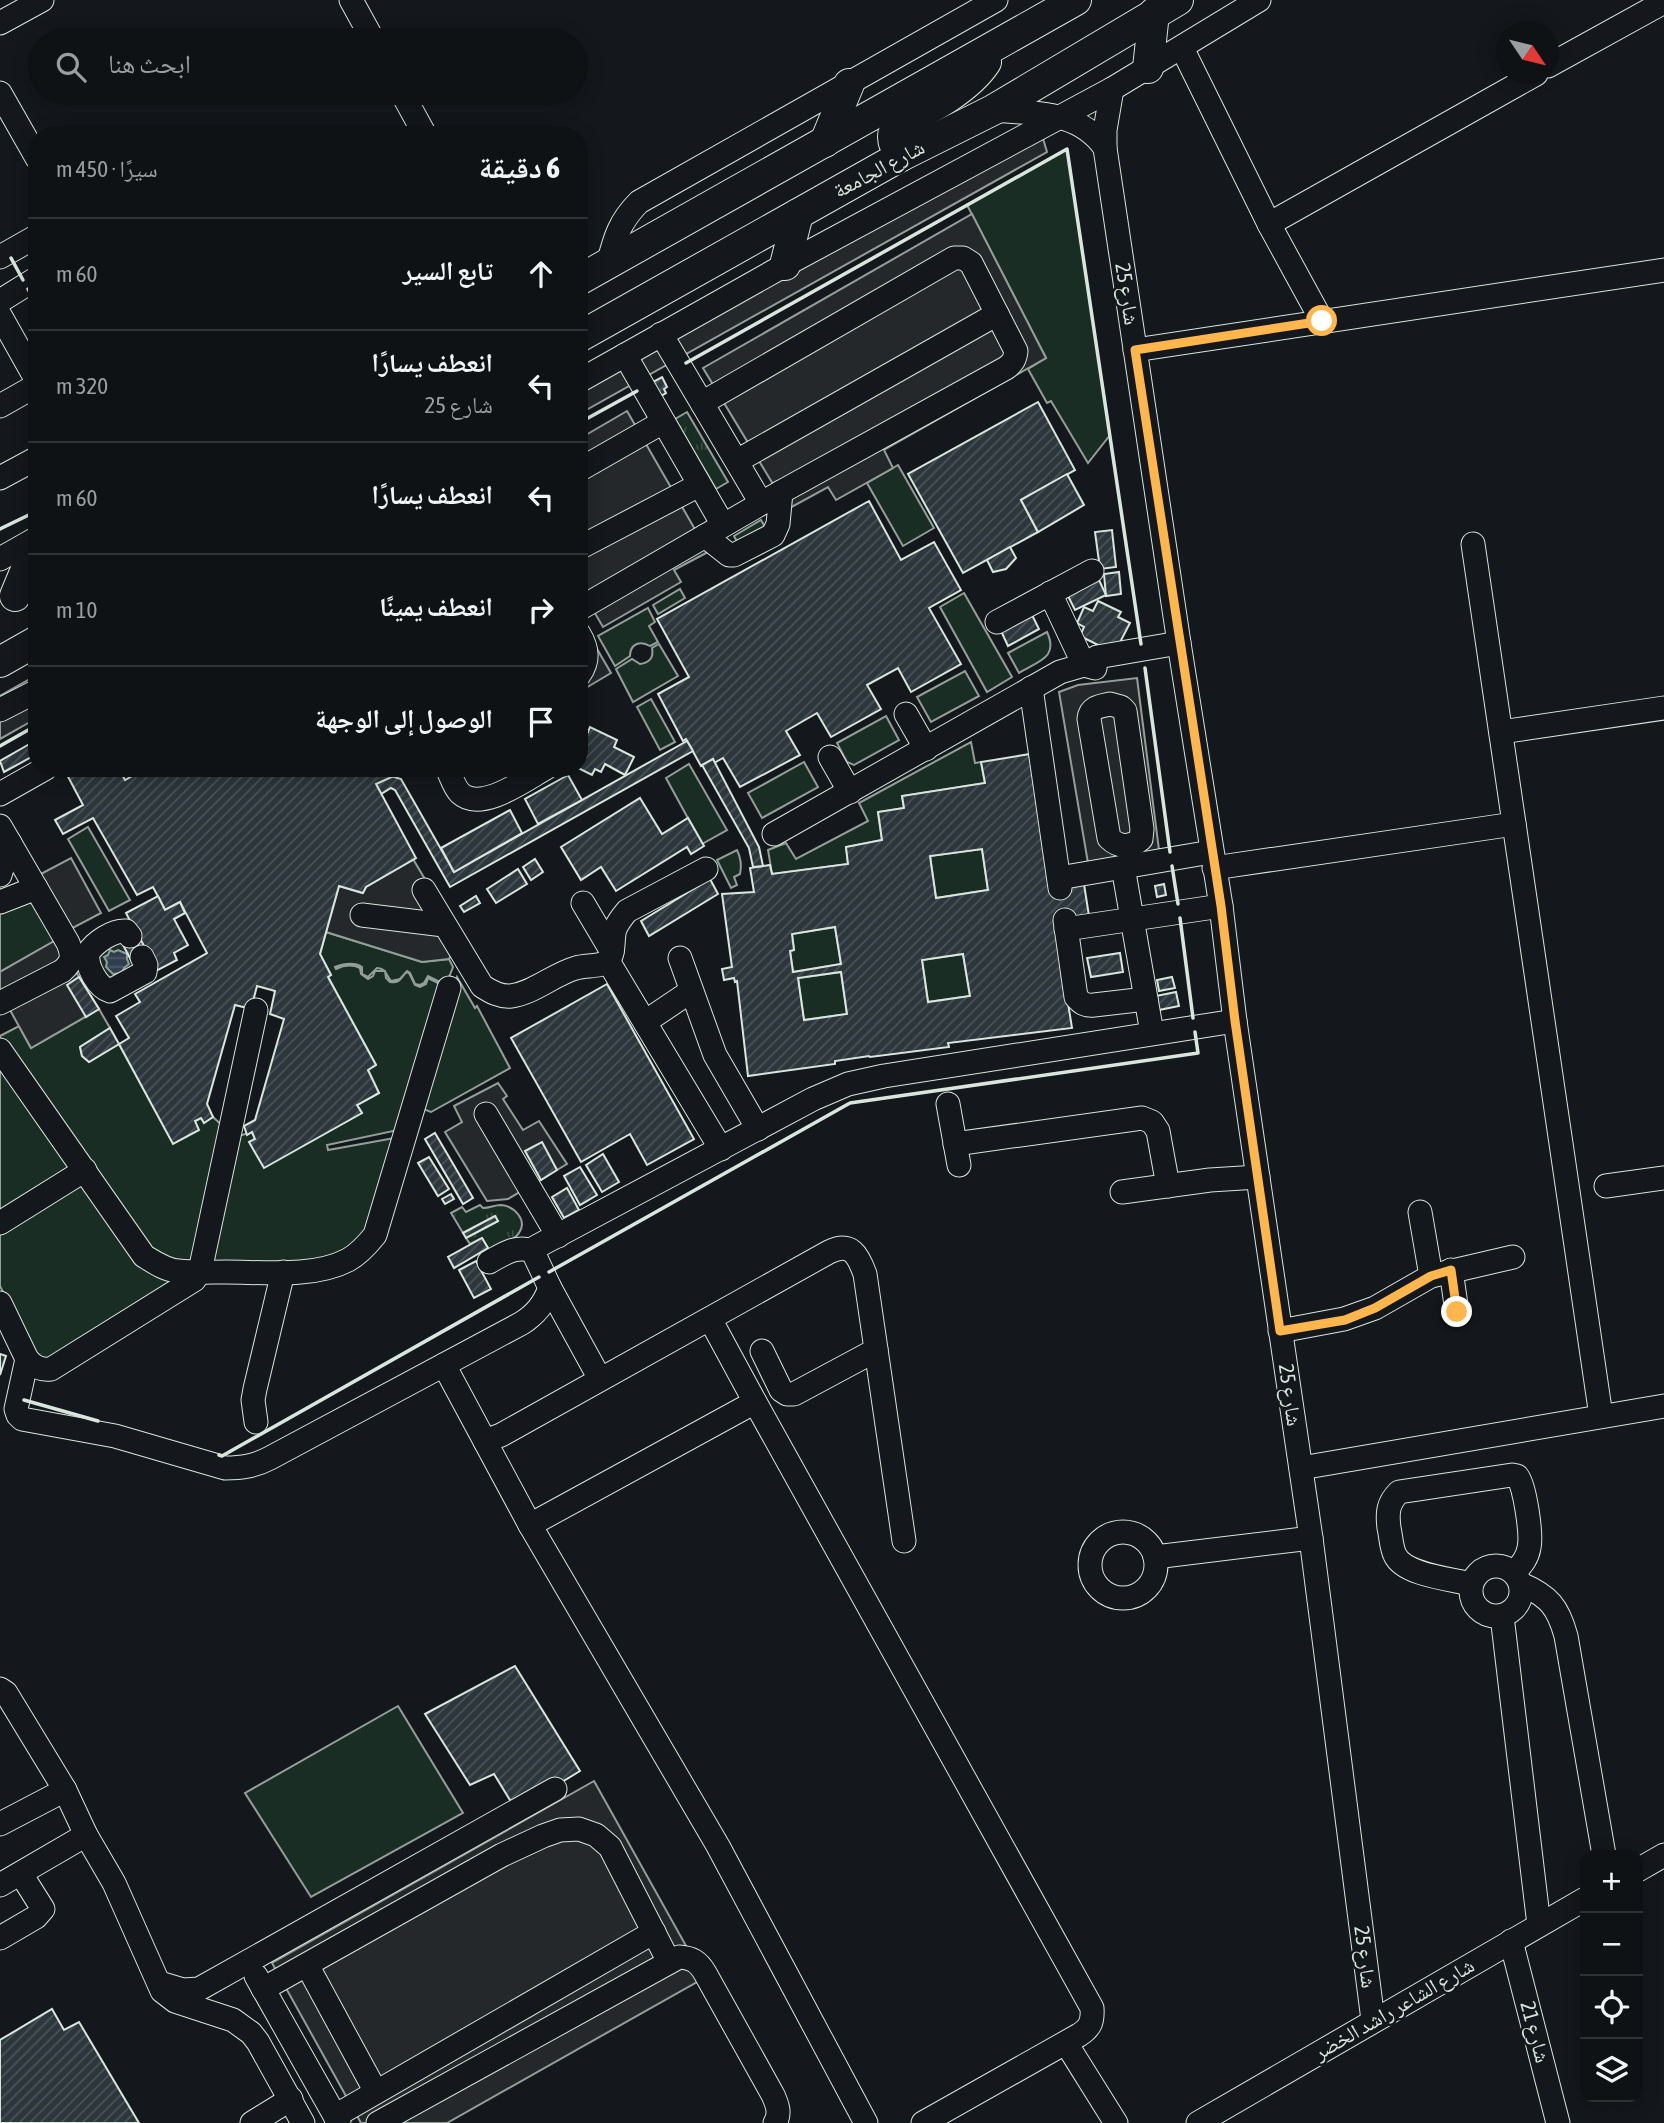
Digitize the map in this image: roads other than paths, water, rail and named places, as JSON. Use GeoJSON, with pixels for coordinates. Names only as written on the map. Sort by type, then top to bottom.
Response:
{"type":"FeatureCollection","features":[{"type":"Feature","properties":{"kind":"main road"},"geometry":{"type":"LineString","coordinates":[[590,271],[1076,0]]}},
{"type":"Feature","properties":{"kind":"main road"},"geometry":{"type":"LineString","coordinates":[[1148,68],[1166,7]]}},
{"type":"Feature","properties":{"kind":"main road","name":"شارع الجامعة"},"geometry":{"type":"LineString","coordinates":[[588,332],[901,156],[993,110],[1166,7]]}},
{"type":"Feature","properties":{"kind":"main road"},"geometry":{"type":"LineString","coordinates":[[901,156],[892,141],[892,133],[897,126],[938,103],[971,80],[979,73],[993,46]]}},
{"type":"Feature","properties":{"kind":"main road"},"geometry":{"type":"LineString","coordinates":[[825,142],[849,83]]}},
{"type":"Feature","properties":{"kind":"main road"},"geometry":{"type":"LineString","coordinates":[[785,265],[798,214]]}},
{"type":"Feature","properties":{"kind":"main road"},"geometry":{"type":"LineString","coordinates":[[17,595],[28,565]]}},
{"type":"Feature","properties":{"kind":"main road"},"geometry":{"type":"LineString","coordinates":[[0,662],[28,646]]}},
{"type":"Feature","properties":{"kind":"street"},"geometry":{"type":"LineString","coordinates":[[0,23],[42,0]]}},
{"type":"Feature","properties":{"kind":"street"},"geometry":{"type":"LineString","coordinates":[[351,0],[366,28]]}},
{"type":"Feature","properties":{"kind":"street"},"geometry":{"type":"LineString","coordinates":[[590,271],[628,212],[639,202],[996,0]]}},
{"type":"Feature","properties":{"kind":"street"},"geometry":{"type":"LineString","coordinates":[[588,376],[785,265],[1112,89],[1259,0]]}},
{"type":"Feature","properties":{"kind":"street"},"geometry":{"type":"LineString","coordinates":[[1559,60],[1664,2]]}},
{"type":"Feature","properties":{"kind":"street"},"geometry":{"type":"LineString","coordinates":[[1182,48],[1269,224],[1322,321]]}},
{"type":"Feature","properties":{"kind":"street"},"geometry":{"type":"LineString","coordinates":[[0,73],[31,126]]}},
{"type":"Feature","properties":{"kind":"street"},"geometry":{"type":"LineString","coordinates":[[1269,224],[1518,84]]}},
{"type":"Feature","properties":{"kind":"street","name":"شارع 25"},"geometry":{"type":"LineString","coordinates":[[1112,89],[1105,130],[1105,148],[1221,906],[1235,1021],[1311,1538],[1373,2020]]}},
{"type":"Feature","properties":{"kind":"street"},"geometry":{"type":"LineString","coordinates":[[0,93],[28,142]]}},
{"type":"Feature","properties":{"kind":"street"},"geometry":{"type":"LineString","coordinates":[[409,105],[420,126]]}},
{"type":"Feature","properties":{"kind":"street"},"geometry":{"type":"LineString","coordinates":[[993,110],[1058,116],[1090,130],[1105,148]]}},
{"type":"Feature","properties":{"kind":"street"},"geometry":{"type":"LineString","coordinates":[[0,257],[28,241]]}},
{"type":"Feature","properties":{"kind":"street"},"geometry":{"type":"LineString","coordinates":[[588,604],[771,497],[1012,364],[1016,351],[971,263],[963,258],[954,258],[702,403]]}},
{"type":"Feature","properties":{"kind":"street"},"geometry":{"type":"LineString","coordinates":[[1135,350],[1664,270]]}},
{"type":"Feature","properties":{"kind":"street"},"geometry":{"type":"LineString","coordinates":[[0,301],[28,284]]}},
{"type":"Feature","properties":{"kind":"street"},"geometry":{"type":"LineString","coordinates":[[737,461],[997,314]]}},
{"type":"Feature","properties":{"kind":"street"},"geometry":{"type":"LineString","coordinates":[[0,316],[28,367]]}},
{"type":"Feature","properties":{"kind":"street"},"geometry":{"type":"LineString","coordinates":[[625,355],[699,485],[714,530],[729,555],[768,538],[776,530],[771,497],[737,461],[661,334]]}},
{"type":"Feature","properties":{"kind":"street"},"geometry":{"type":"LineString","coordinates":[[0,406],[28,389]]}},
{"type":"Feature","properties":{"kind":"street"},"geometry":{"type":"LineString","coordinates":[[588,465],[663,422]]}},
{"type":"Feature","properties":{"kind":"street"},"geometry":{"type":"LineString","coordinates":[[0,478],[28,463]]}},
{"type":"Feature","properties":{"kind":"street"},"geometry":{"type":"LineString","coordinates":[[588,543],[699,485]]}},
{"type":"Feature","properties":{"kind":"street"},"geometry":{"type":"LineString","coordinates":[[1473,544],[1601,1416]]}},
{"type":"Feature","properties":{"kind":"street"},"geometry":{"type":"LineString","coordinates":[[0,559],[28,545]]}},
{"type":"Feature","properties":{"kind":"street"},"geometry":{"type":"LineString","coordinates":[[997,622],[1092,571]]}},
{"type":"Feature","properties":{"kind":"street"},"geometry":{"type":"LineString","coordinates":[[1050,593],[1084,665]]}},
{"type":"Feature","properties":{"kind":"street"},"geometry":{"type":"LineString","coordinates":[[774,834],[1060,672],[1084,665],[1102,668],[1180,650]]}},
{"type":"Feature","properties":{"kind":"street"},"geometry":{"type":"LineString","coordinates":[[1031,688],[1059,883],[1127,859],[1213,860],[1514,824]]}},
{"type":"Feature","properties":{"kind":"street"},"geometry":{"type":"LineString","coordinates":[[0,710],[28,696]]}},
{"type":"Feature","properties":{"kind":"street"},"geometry":{"type":"LineString","coordinates":[[1127,859],[1141,839],[1142,829],[1125,711],[1116,704],[1110,704],[1096,708],[1089,719],[1109,838],[1119,845],[1127,859],[1132,918],[1152,1033]]}},
{"type":"Feature","properties":{"kind":"street"},"geometry":{"type":"LineString","coordinates":[[1501,732],[1664,708]]}},
{"type":"Feature","properties":{"kind":"street"},"geometry":{"type":"LineString","coordinates":[[906,714],[926,749]]}},
{"type":"Feature","properties":{"kind":"street"},"geometry":{"type":"LineString","coordinates":[[830,757],[850,792]]}},
{"type":"Feature","properties":{"kind":"street"},"geometry":{"type":"LineString","coordinates":[[0,794],[30,777]]}},
{"type":"Feature","properties":{"kind":"street"},"geometry":{"type":"LineString","coordinates":[[452,777],[461,794],[470,799],[485,800],[529,777]]}},
{"type":"Feature","properties":{"kind":"street"},"geometry":{"type":"LineString","coordinates":[[0,875],[5,834]]}},
{"type":"Feature","properties":{"kind":"street"},"geometry":{"type":"LineString","coordinates":[[5,834],[68,943],[88,964],[101,986],[110,990],[145,972],[147,967],[142,957]]}},
{"type":"Feature","properties":{"kind":"street"},"geometry":{"type":"LineString","coordinates":[[424,890],[482,986],[491,993],[514,996],[576,968],[600,964],[610,956],[614,931],[627,911],[706,869]]}},
{"type":"Feature","properties":{"kind":"street"},"geometry":{"type":"LineString","coordinates":[[0,902],[36,888]]}},
{"type":"Feature","properties":{"kind":"street"},"geometry":{"type":"LineString","coordinates":[[583,903],[645,1022],[721,1149]]}},
{"type":"Feature","properties":{"kind":"street"},"geometry":{"type":"LineString","coordinates":[[1146,999],[1087,1006],[1081,1002],[1076,997],[1065,924],[1221,906]]}},
{"type":"Feature","properties":{"kind":"street"},"geometry":{"type":"LineString","coordinates":[[362,915],[444,925]]}},
{"type":"Feature","properties":{"kind":"street"},"geometry":{"type":"LineString","coordinates":[[0,1003],[62,971],[118,931],[126,931],[130,936]]}},
{"type":"Feature","properties":{"kind":"street"},"geometry":{"type":"LineString","coordinates":[[680,958],[715,1055],[758,1129]]}},
{"type":"Feature","properties":{"kind":"street"},"geometry":{"type":"LineString","coordinates":[[0,1050],[144,1256],[176,1271],[283,1272],[329,1267],[346,1261],[363,1250],[375,1235],[449,988]]}},
{"type":"Feature","properties":{"kind":"street"},"geometry":{"type":"LineString","coordinates":[[645,1022],[691,991]]}},
{"type":"Feature","properties":{"kind":"street"},"geometry":{"type":"LineString","coordinates":[[0,1303],[27,1359],[41,1370],[51,1369],[194,1280],[200,1271],[256,1010]]}},
{"type":"Feature","properties":{"kind":"street"},"geometry":{"type":"LineString","coordinates":[[534,1251],[536,1247],[830,1090],[848,1084],[884,1076],[1235,1021]]}},
{"type":"Feature","properties":{"kind":"street"},"geometry":{"type":"LineString","coordinates":[[948,1104],[957,1155],[1142,1118],[1152,1122],[1158,1130],[1168,1186]]}},
{"type":"Feature","properties":{"kind":"street"},"geometry":{"type":"LineString","coordinates":[[486,1114],[558,1236]]}},
{"type":"Feature","properties":{"kind":"street"},"geometry":{"type":"LineString","coordinates":[[0,1223],[85,1170]]}},
{"type":"Feature","properties":{"kind":"street"},"geometry":{"type":"LineString","coordinates":[[1122,1192],[1210,1180],[1258,1177]]}},
{"type":"Feature","properties":{"kind":"street"},"geometry":{"type":"LineString","coordinates":[[1606,1186],[1664,1178]]}},
{"type":"Feature","properties":{"kind":"street"},"geometry":{"type":"LineString","coordinates":[[1420,1212],[1457,1312]]}},
{"type":"Feature","properties":{"kind":"street"},"geometry":{"type":"LineString","coordinates":[[489,1262],[516,1248],[534,1251]]}},
{"type":"Feature","properties":{"kind":"street"},"geometry":{"type":"LineString","coordinates":[[485,1441],[501,1435],[837,1248],[846,1248],[855,1253],[865,1274],[904,1541]]}},
{"type":"Feature","properties":{"kind":"street"},"geometry":{"type":"LineString","coordinates":[[534,1251],[550,1288],[600,1379]]}},
{"type":"Feature","properties":{"kind":"street"},"geometry":{"type":"LineString","coordinates":[[1280,1331],[1345,1320],[1375,1308],[1441,1273],[1513,1257]]}},
{"type":"Feature","properties":{"kind":"street"},"geometry":{"type":"LineString","coordinates":[[256,1422],[253,1400],[283,1272]]}},
{"type":"Feature","properties":{"kind":"street"},"geometry":{"type":"LineString","coordinates":[[27,1359],[16,1409],[22,1419],[90,1431],[225,1468],[241,1468],[270,1458],[532,1317],[546,1299],[550,1288]]}},
{"type":"Feature","properties":{"kind":"street"},"geometry":{"type":"LineString","coordinates":[[710,1319],[1092,2008],[1093,2019],[1088,2029],[923,2123]]}},
{"type":"Feature","properties":{"kind":"street"},"geometry":{"type":"LineString","coordinates":[[762,1351],[781,1390],[786,1394],[794,1394],[876,1350]]}},
{"type":"Feature","properties":{"kind":"street"},"geometry":{"type":"LineString","coordinates":[[444,1365],[530,1525],[718,1846],[866,2123]]}},
{"type":"Feature","properties":{"kind":"street"},"geometry":{"type":"LineString","coordinates":[[530,1525],[755,1402]]}},
{"type":"Feature","properties":{"kind":"street"},"geometry":{"type":"LineString","coordinates":[[1301,1468],[1664,1406]]}},
{"type":"Feature","properties":{"kind":"street"},"geometry":{"type":"LineString","coordinates":[[1471,1584],[1418,1572],[1401,1563],[1395,1555],[1388,1509],[1399,1492],[1517,1476],[1522,1485],[1530,1540],[1518,1578],[1521,1597],[1514,1609],[1502,1616],[1489,1616],[1477,1609],[1471,1597],[1471,1584],[1478,1572],[1490,1565],[1503,1566],[1518,1578],[1538,1591],[1552,1603],[1561,1619],[1569,1649],[1603,1850]]}},
{"type":"Feature","properties":{"kind":"street"},"geometry":{"type":"LineString","coordinates":[[1155,1557],[1311,1538]]}},
{"type":"Feature","properties":{"kind":"street"},"geometry":{"type":"LineString","coordinates":[[1502,1616],[1539,1925]]}},
{"type":"Feature","properties":{"kind":"street"},"geometry":{"type":"LineString","coordinates":[[0,1689],[6,1693],[65,1790],[86,1835],[125,1905],[162,1991],[174,2001],[243,2025],[258,2042],[303,2123]]}},
{"type":"Feature","properties":{"kind":"street"},"geometry":{"type":"LineString","coordinates":[[157,1982],[174,1989],[191,1990],[206,1985],[555,1789]]}},
{"type":"Feature","properties":{"kind":"street"},"geometry":{"type":"LineString","coordinates":[[0,1824],[65,1790]]}},
{"type":"Feature","properties":{"kind":"street"},"geometry":{"type":"LineString","coordinates":[[486,1827],[502,1855]]}},
{"type":"Feature","properties":{"kind":"street"},"geometry":{"type":"LineString","coordinates":[[263,1989],[502,1855],[561,1830],[579,1829],[596,1835],[610,1847],[669,1962]]}},
{"type":"Feature","properties":{"kind":"street"},"geometry":{"type":"LineString","coordinates":[[0,1885],[86,1835]]}},
{"type":"Feature","properties":{"kind":"street"},"geometry":{"type":"LineString","coordinates":[[1643,1867],[1664,1855]]}},
{"type":"Feature","properties":{"kind":"street"},"geometry":{"type":"LineString","coordinates":[[0,1938],[36,1917],[43,1909],[21,1874]]}},
{"type":"Feature","properties":{"kind":"street","name":"شارع الشاعر راشد الخضر"},"geometry":{"type":"LineString","coordinates":[[1197,2122],[1580,1902]]}},
{"type":"Feature","properties":{"kind":"street"},"geometry":{"type":"LineString","coordinates":[[248,1961],[337,2119],[376,2092],[654,1932]]}},
{"type":"Feature","properties":{"kind":"street","name":"شارع 21"},"geometry":{"type":"LineString","coordinates":[[1511,1941],[1558,2123]]}},
{"type":"Feature","properties":{"kind":"street"},"geometry":{"type":"LineString","coordinates":[[378,2123],[679,1957],[690,1958],[699,1964],[773,2095],[778,2106],[778,2119],[775,2123]]}},
{"type":"Feature","properties":{"kind":"street"},"geometry":{"type":"LineString","coordinates":[[307,1965],[376,2092]]}},
{"type":"Feature","properties":{"kind":"street"},"geometry":{"type":"LineString","coordinates":[[528,2004],[542,2032]]}},
{"type":"Feature","properties":{"kind":"street"},"geometry":{"type":"LineString","coordinates":[[1066,2043],[1116,2123]]}},
{"type":"Feature","properties":{"kind":"street"},"geometry":{"type":"LineString","coordinates":[[253,2123],[314,2079]]}},
{"type":"Feature","properties":{"kind":"water"},"geometry":{"type":"Polygon","coordinates":[[[110,950],[127,954],[129,964],[122,973],[113,974],[106,967],[104,957],[110,950]]]}}]}
